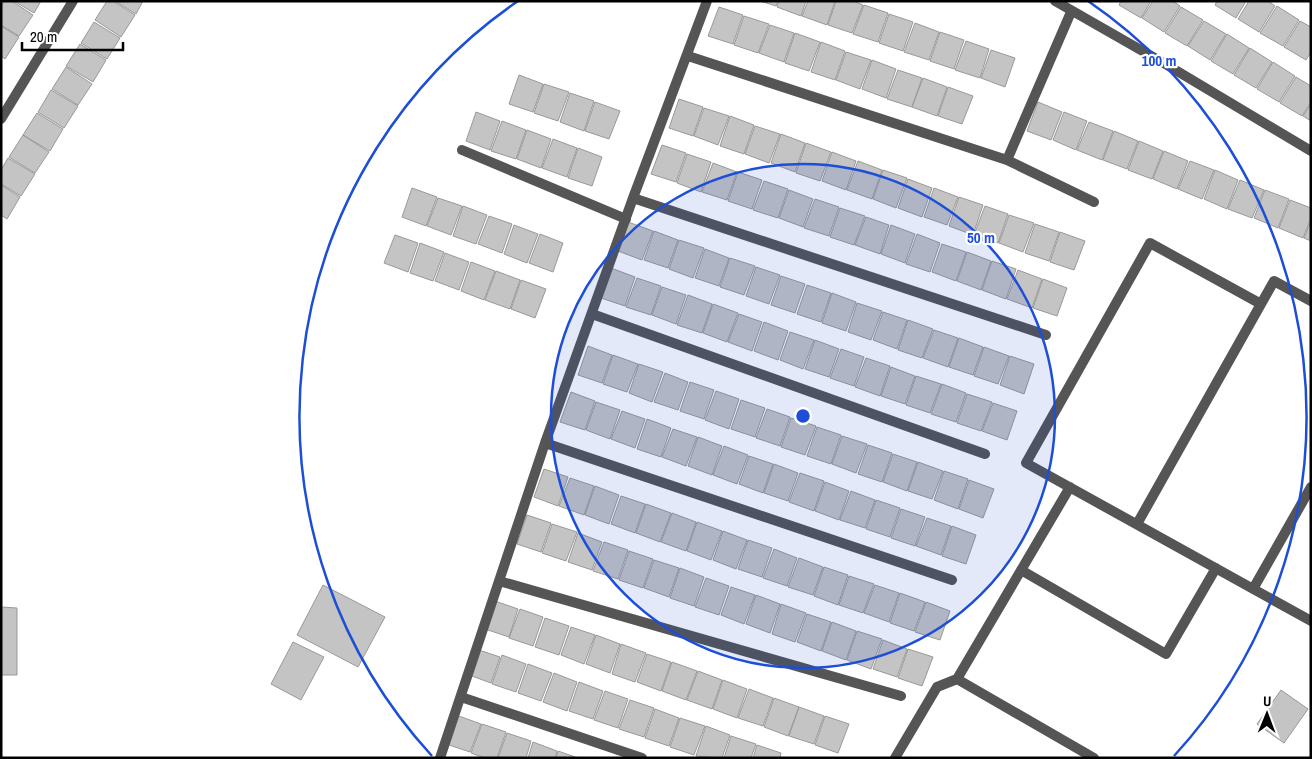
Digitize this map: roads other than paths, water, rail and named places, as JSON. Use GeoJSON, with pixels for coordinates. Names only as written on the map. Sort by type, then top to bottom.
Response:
{"type":"FeatureCollection","features":[{"type":"Feature","properties":{"kind":"street"},"geometry":{"type":"LineString","coordinates":[[1,119],[73,1]]}},
{"type":"Feature","properties":{"kind":"street"},"geometry":{"type":"LineString","coordinates":[[440,758],[545,443],[633,198],[688,56],[707,1]]}},
{"type":"Feature","properties":{"kind":"street"},"geometry":{"type":"LineString","coordinates":[[1055,1],[1168,65],[1311,151]]}},
{"type":"Feature","properties":{"kind":"street"},"geometry":{"type":"LineString","coordinates":[[1007,160],[1072,12]]}},
{"type":"Feature","properties":{"kind":"street"},"geometry":{"type":"LineString","coordinates":[[688,56],[1007,160],[1094,202]]}},
{"type":"Feature","properties":{"kind":"street"},"geometry":{"type":"LineString","coordinates":[[462,150],[626,219]]}},
{"type":"Feature","properties":{"kind":"street"},"geometry":{"type":"LineString","coordinates":[[633,198],[1046,335]]}},
{"type":"Feature","properties":{"kind":"street"},"geometry":{"type":"LineString","coordinates":[[1261,304],[1150,243],[1026,463],[1311,621]]}},
{"type":"Feature","properties":{"kind":"street"},"geometry":{"type":"LineString","coordinates":[[1137,524],[1274,281],[1311,301]]}},
{"type":"Feature","properties":{"kind":"street"},"geometry":{"type":"LineString","coordinates":[[592,314],[985,454]]}},
{"type":"Feature","properties":{"kind":"street"},"geometry":{"type":"LineString","coordinates":[[545,443],[952,580]]}},
{"type":"Feature","properties":{"kind":"street"},"geometry":{"type":"LineString","coordinates":[[895,758],[937,687],[957,678],[1070,487]]}},
{"type":"Feature","properties":{"kind":"street"},"geometry":{"type":"LineString","coordinates":[[1253,589],[1311,487]]}},
{"type":"Feature","properties":{"kind":"street"},"geometry":{"type":"LineString","coordinates":[[1021,570],[1166,654],[1216,568]]}},
{"type":"Feature","properties":{"kind":"street"},"geometry":{"type":"LineString","coordinates":[[500,582],[901,696]]}},
{"type":"Feature","properties":{"kind":"street"},"geometry":{"type":"LineString","coordinates":[[957,678],[1094,758]]}},
{"type":"Feature","properties":{"kind":"street"},"geometry":{"type":"LineString","coordinates":[[461,697],[642,758]]}}]}
